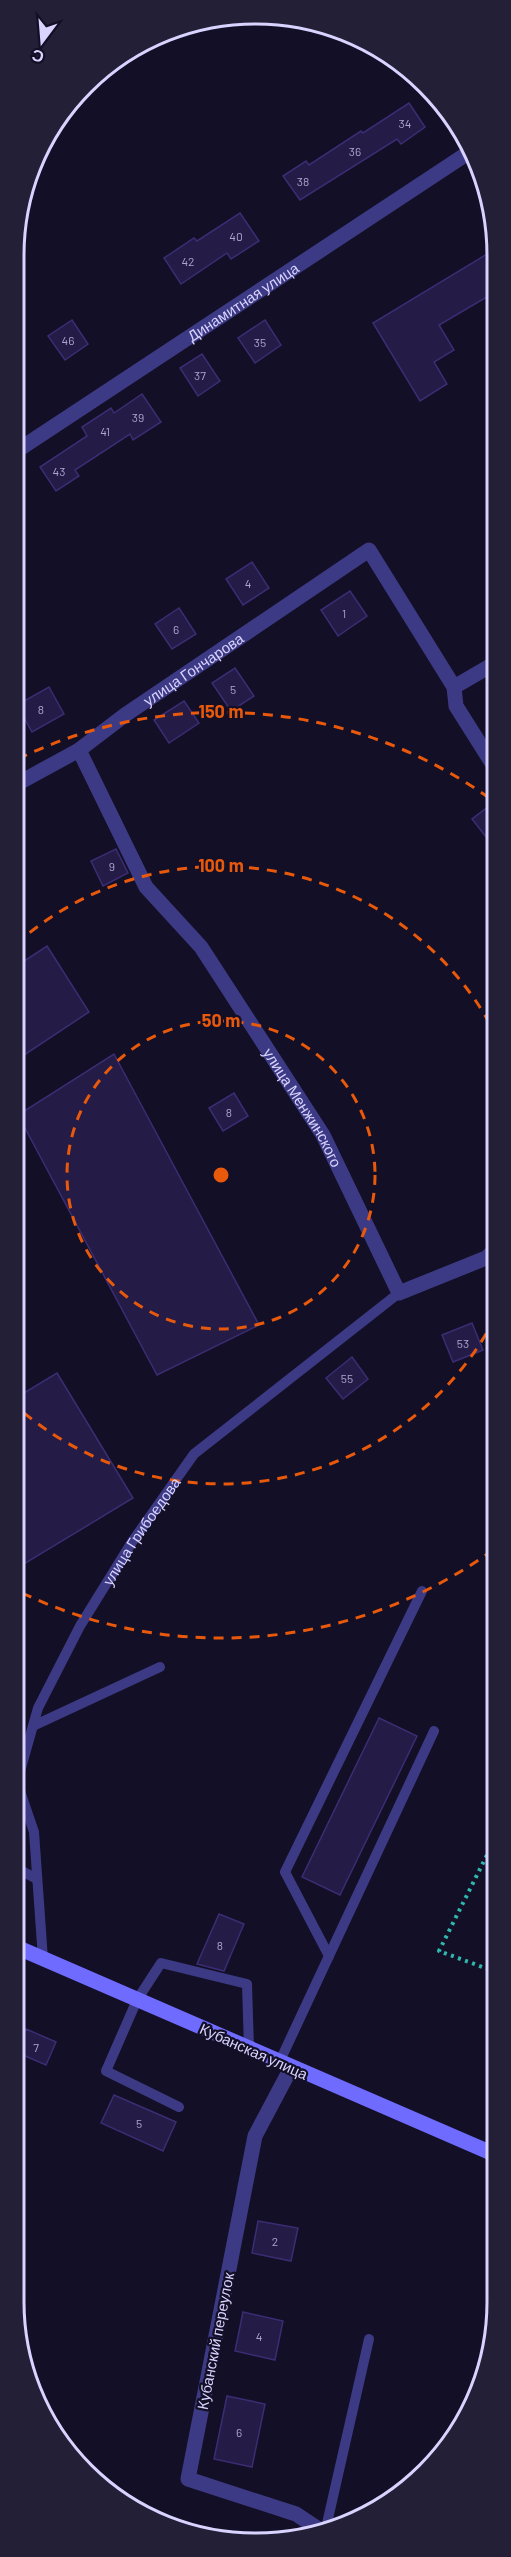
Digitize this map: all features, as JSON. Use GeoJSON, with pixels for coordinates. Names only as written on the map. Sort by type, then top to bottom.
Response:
{"type":"FeatureCollection","features":[{"type":"Feature","properties":{"kind":"street","name":"Динамитная улица"},"geometry":{"type":"LineString","coordinates":[[24,446],[464,156]]}},
{"type":"Feature","properties":{"kind":"street","name":"улица Гончарова"},"geometry":{"type":"LineString","coordinates":[[24,780],[79,750],[125,715],[369,550],[454,687]]}},
{"type":"Feature","properties":{"kind":"street"},"geometry":{"type":"LineString","coordinates":[[487,668],[454,687],[456,705],[487,755]]}},
{"type":"Feature","properties":{"kind":"street","name":"улица Менжинского"},"geometry":{"type":"LineString","coordinates":[[79,750],[146,887],[201,947],[323,1135],[399,1293]]}},
{"type":"Feature","properties":{"kind":"street","name":"улица Грибоедова"},"geometry":{"type":"LineString","coordinates":[[399,1293],[487,1257]]}},
{"type":"Feature","properties":{"kind":"street","name":"Кубанская улица"},"geometry":{"type":"LineString","coordinates":[[24,1950],[487,2151]]}},
{"type":"Feature","properties":{"kind":"street","name":"Кубанский переулок"},"geometry":{"type":"LineString","coordinates":[[285,2065],[255,2136],[188,2479],[296,2514],[314,2525]]}},
{"type":"Feature","properties":{"kind":"lane","name":"улица Грибоедова"},"geometry":{"type":"LineString","coordinates":[[24,1758],[38,1708],[80,1626],[132,1542],[194,1454],[399,1293]]}},
{"type":"Feature","properties":{"kind":"lane"},"geometry":{"type":"LineString","coordinates":[[329,1956],[285,1872],[422,1591]]}},
{"type":"Feature","properties":{"kind":"lane"},"geometry":{"type":"LineString","coordinates":[[33,1726],[160,1667]]}},
{"type":"Feature","properties":{"kind":"lane"},"geometry":{"type":"LineString","coordinates":[[285,2065],[329,1956],[434,1731]]}},
{"type":"Feature","properties":{"kind":"lane","name":"улица Грибоедова"},"geometry":{"type":"LineString","coordinates":[[24,1803],[34,1832],[43,1959]]}},
{"type":"Feature","properties":{"kind":"lane"},"geometry":{"type":"LineString","coordinates":[[24,1872],[37,1879]]}},
{"type":"Feature","properties":{"kind":"lane"},"geometry":{"type":"LineString","coordinates":[[179,2107],[106,2072],[138,2000],[161,1963],[247,1984],[249,2049]]}},
{"type":"Feature","properties":{"kind":"lane"},"geometry":{"type":"LineString","coordinates":[[326,2522],[369,2339]]}},
{"type":"Feature","properties":{"kind":"path"},"geometry":{"type":"LineString","coordinates":[[487,1855],[439,1951],[487,1969]]}},
{"type":"Feature","properties":{"kind":"building"},"geometry":{"type":"Polygon","coordinates":[[[409,103],[425,127],[401,144],[397,139],[300,200],[283,176],[306,161],[309,165],[409,103]]]}},
{"type":"Feature","properties":{"kind":"building"},"geometry":{"type":"Polygon","coordinates":[[[240,213],[259,241],[231,259],[227,253],[181,284],[164,258],[194,238],[197,241],[240,213]]]}},
{"type":"Feature","properties":{"kind":"building"},"geometry":{"type":"Polygon","coordinates":[[[487,254],[487,297],[439,325],[454,350],[434,362],[447,384],[420,401],[373,323],[487,254]]]}},
{"type":"Feature","properties":{"kind":"building"},"geometry":{"type":"Polygon","coordinates":[[[72,320],[88,344],[65,360],[48,336],[72,320]]]}},
{"type":"Feature","properties":{"kind":"building"},"geometry":{"type":"Polygon","coordinates":[[[265,320],[281,345],[255,363],[238,338],[265,320]]]}},
{"type":"Feature","properties":{"kind":"building"},"geometry":{"type":"Polygon","coordinates":[[[202,354],[220,381],[198,396],[180,368],[202,354]]]}},
{"type":"Feature","properties":{"kind":"building"},"geometry":{"type":"Polygon","coordinates":[[[142,394],[161,422],[133,440],[130,434],[75,470],[79,476],[56,491],[40,467],[87,436],[82,427],[111,408],[114,413],[142,394]]]}},
{"type":"Feature","properties":{"kind":"building"},"geometry":{"type":"Polygon","coordinates":[[[252,562],[269,588],[243,605],[226,579],[252,562]]]}},
{"type":"Feature","properties":{"kind":"building"},"geometry":{"type":"Polygon","coordinates":[[[350,591],[367,616],[338,636],[321,610],[350,591]]]}},
{"type":"Feature","properties":{"kind":"building"},"geometry":{"type":"Polygon","coordinates":[[[179,608],[196,634],[172,649],[155,624],[179,608]]]}},
{"type":"Feature","properties":{"kind":"building"},"geometry":{"type":"Polygon","coordinates":[[[235,668],[254,696],[231,711],[212,683],[235,668]]]}},
{"type":"Feature","properties":{"kind":"building"},"geometry":{"type":"Polygon","coordinates":[[[49,687],[64,714],[32,732],[24,718],[24,701],[49,687]]]}},
{"type":"Feature","properties":{"kind":"building"},"geometry":{"type":"Polygon","coordinates":[[[184,701],[199,723],[169,743],[154,720],[184,701]]]}},
{"type":"Feature","properties":{"kind":"building"},"geometry":{"type":"Polygon","coordinates":[[[487,808],[487,838],[472,819],[487,808]]]}},
{"type":"Feature","properties":{"kind":"building"},"geometry":{"type":"Polygon","coordinates":[[[116,849],[128,873],[103,886],[91,861],[116,849]]]}},
{"type":"Feature","properties":{"kind":"building"},"geometry":{"type":"Polygon","coordinates":[[[47,946],[89,1012],[24,1055],[24,961],[47,946]]]}},
{"type":"Feature","properties":{"kind":"building"},"geometry":{"type":"Polygon","coordinates":[[[114,1054],[259,1325],[157,1375],[24,1126],[24,1111],[114,1054]]]}},
{"type":"Feature","properties":{"kind":"building"},"geometry":{"type":"Polygon","coordinates":[[[234,1093],[248,1116],[223,1131],[209,1108],[234,1093]]]}},
{"type":"Feature","properties":{"kind":"building"},"geometry":{"type":"Polygon","coordinates":[[[472,1323],[483,1350],[453,1362],[442,1335],[472,1323]]]}},
{"type":"Feature","properties":{"kind":"building"},"geometry":{"type":"Polygon","coordinates":[[[352,1357],[368,1379],[343,1399],[326,1378],[352,1357]]]}},
{"type":"Feature","properties":{"kind":"building"},"geometry":{"type":"Polygon","coordinates":[[[57,1373],[133,1498],[24,1564],[24,1393],[57,1373]]]}},
{"type":"Feature","properties":{"kind":"building"},"geometry":{"type":"Polygon","coordinates":[[[379,1718],[417,1736],[340,1895],[302,1877],[379,1718]]]}},
{"type":"Feature","properties":{"kind":"building"},"geometry":{"type":"Polygon","coordinates":[[[219,1914],[244,1924],[224,1971],[197,1964],[219,1914]]]}},
{"type":"Feature","properties":{"kind":"building"},"geometry":{"type":"Polygon","coordinates":[[[26,2029],[56,2042],[46,2065],[24,2055],[26,2029]]]}},
{"type":"Feature","properties":{"kind":"building"},"geometry":{"type":"Polygon","coordinates":[[[114,2095],[176,2122],[163,2151],[101,2123],[114,2095]]]}},
{"type":"Feature","properties":{"kind":"building"},"geometry":{"type":"Polygon","coordinates":[[[258,2221],[298,2228],[291,2261],[252,2253],[258,2221]]]}},
{"type":"Feature","properties":{"kind":"building"},"geometry":{"type":"Polygon","coordinates":[[[243,2312],[283,2321],[275,2360],[235,2351],[243,2312]]]}},
{"type":"Feature","properties":{"kind":"building"},"geometry":{"type":"Polygon","coordinates":[[[227,2396],[265,2404],[252,2467],[214,2459],[227,2396]]]}}]}
